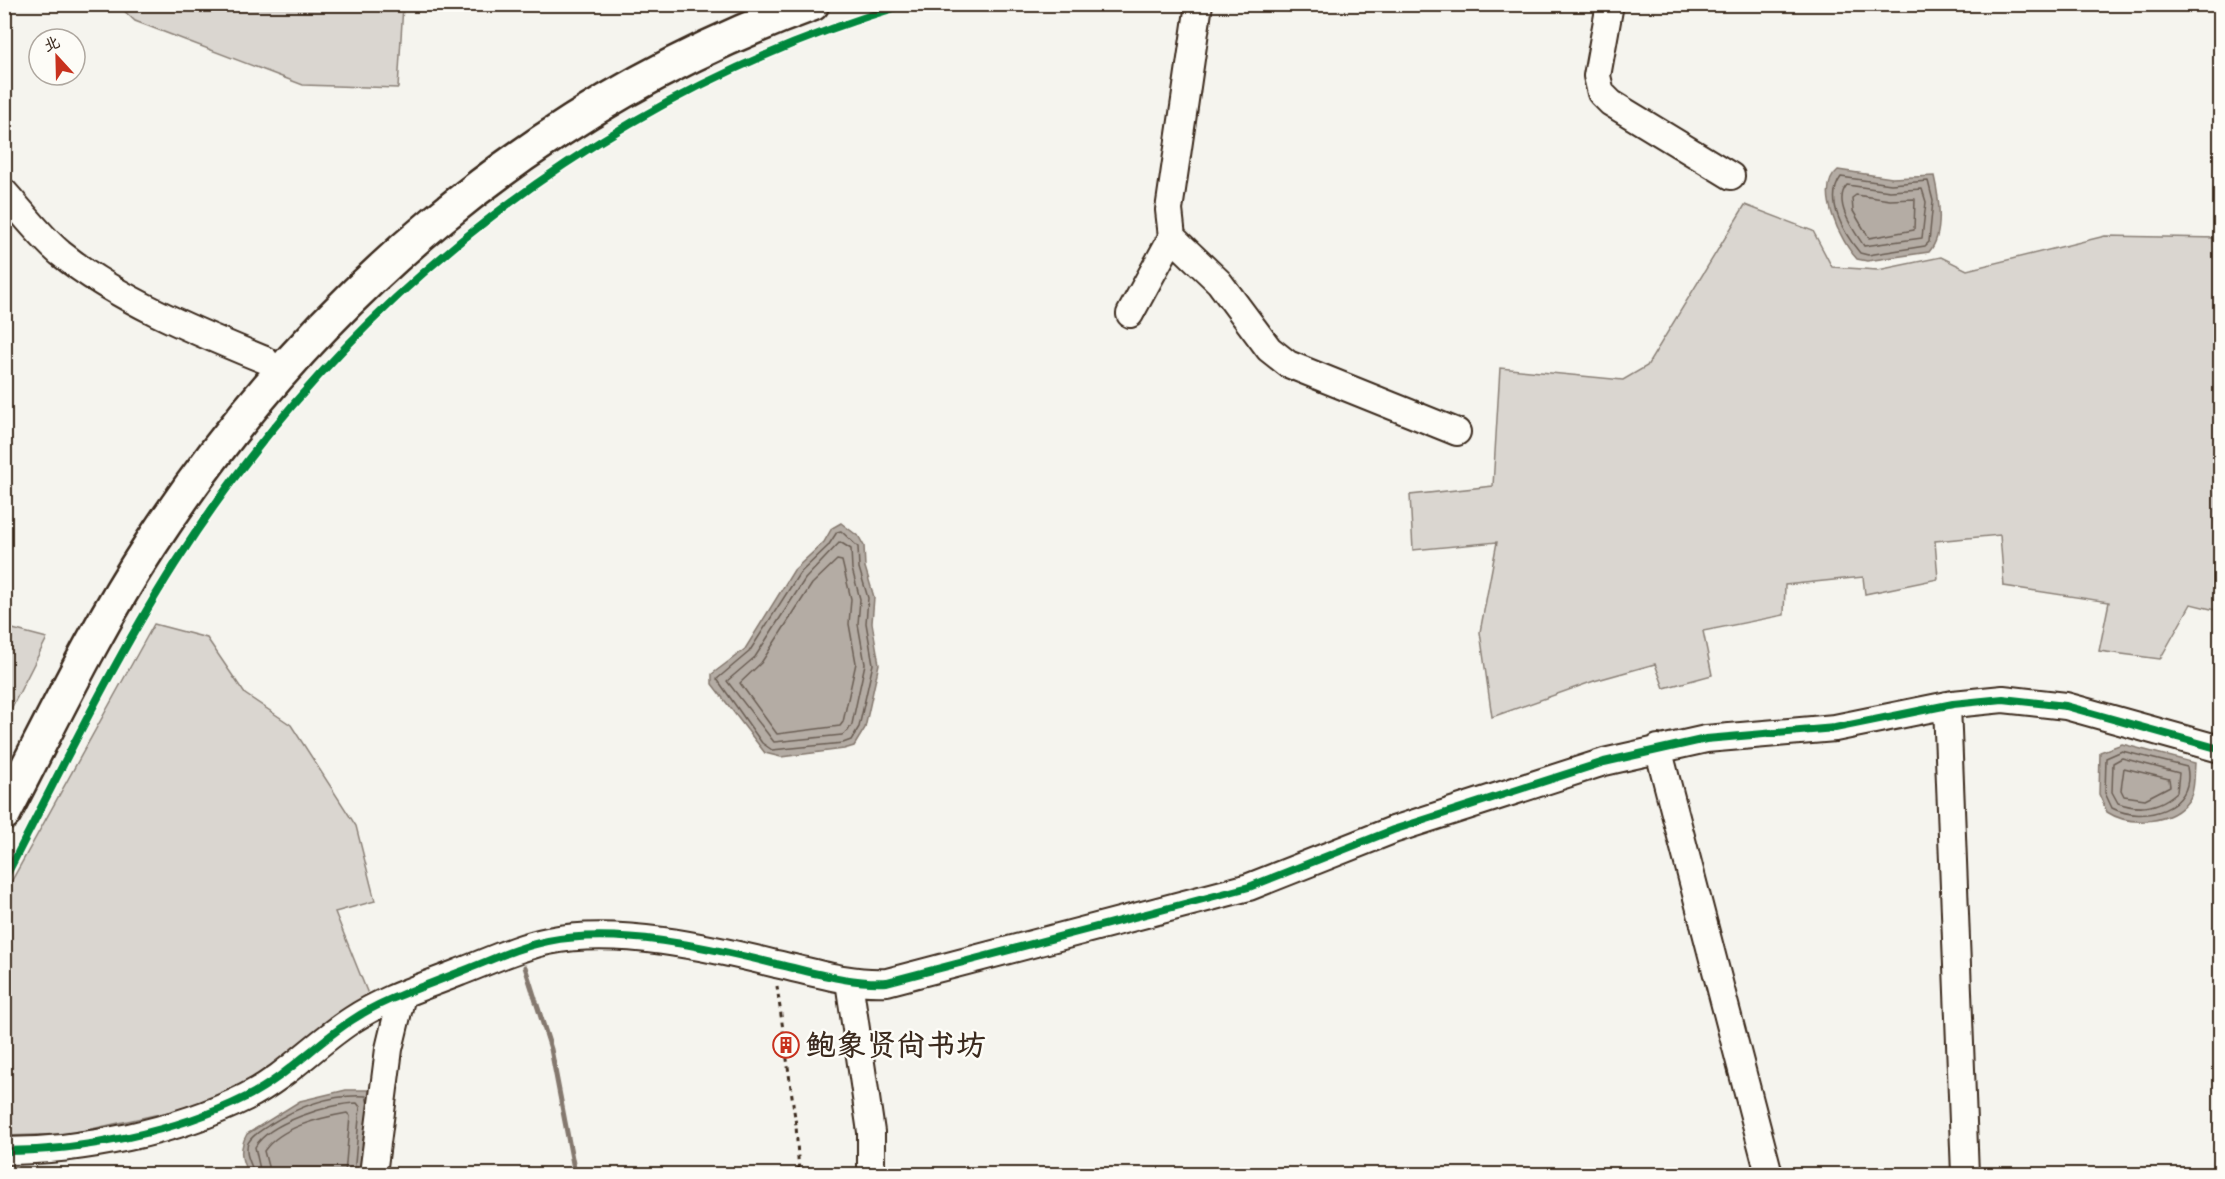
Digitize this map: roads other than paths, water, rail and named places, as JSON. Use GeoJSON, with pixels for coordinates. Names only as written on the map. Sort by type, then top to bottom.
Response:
{"type":"FeatureCollection","features":[{"type":"Feature","properties":{"kind":"main road"},"geometry":{"type":"LineString","coordinates":[[4,770],[77,628],[128,542],[185,461],[265,360],[315,304],[417,208],[489,153],[548,113],[630,64],[677,39],[756,4]]}},
{"type":"Feature","properties":{"kind":"main road"},"geometry":{"type":"LineString","coordinates":[[4,813],[95,638],[151,543],[242,420],[330,318],[430,224],[550,136],[594,108],[686,58],[812,4]]}},
{"type":"Feature","properties":{"kind":"street"},"geometry":{"type":"LineString","coordinates":[[1130,314],[1172,237],[1169,210],[1199,4]]}},
{"type":"Feature","properties":{"kind":"street"},"geometry":{"type":"LineString","coordinates":[[1610,4],[1597,76],[1601,93],[1611,103],[1731,176]]}},
{"type":"Feature","properties":{"kind":"street"},"geometry":{"type":"LineString","coordinates":[[4,192],[58,252],[80,267],[184,327],[265,360]]}},
{"type":"Feature","properties":{"kind":"street"},"geometry":{"type":"LineString","coordinates":[[1172,237],[1219,282],[1269,349],[1288,364],[1456,432]]}},
{"type":"Feature","properties":{"kind":"street"},"geometry":{"type":"LineString","coordinates":[[11,1159],[124,1137],[225,1106],[286,1073],[355,1018],[402,995],[531,945],[590,936],[613,936],[723,951],[849,981],[868,983],[905,979],[1249,887],[1393,830],[1604,762],[1658,748],[1707,739],[1835,728],[1947,705],[2003,699],[2045,702],[2220,749]]}},
{"type":"Feature","properties":{"kind":"street"},"geometry":{"type":"LineString","coordinates":[[1947,705],[1965,1174]]}},
{"type":"Feature","properties":{"kind":"street"},"geometry":{"type":"LineString","coordinates":[[1658,748],[1769,1174]]}},
{"type":"Feature","properties":{"kind":"street"},"geometry":{"type":"LineString","coordinates":[[849,981],[872,1132],[871,1174]]}},
{"type":"Feature","properties":{"kind":"street"},"geometry":{"type":"LineString","coordinates":[[373,1174],[389,1049],[402,995]]}},
{"type":"Feature","properties":{"kind":"water"},"geometry":{"type":"Polygon","coordinates":[[[1838,170],[1892,178],[1934,176],[1939,205],[1939,226],[1929,252],[1867,261],[1857,259],[1844,241],[1832,215],[1829,202],[1831,179],[1838,170]]]}},
{"type":"Feature","properties":{"kind":"water"},"geometry":{"type":"Polygon","coordinates":[[[841,523],[859,537],[864,546],[865,567],[874,597],[872,623],[879,664],[865,728],[854,746],[844,749],[781,757],[765,753],[712,684],[712,674],[745,649],[794,570],[824,542],[832,528],[841,523]]]}},
{"type":"Feature","properties":{"kind":"water"},"geometry":{"type":"Polygon","coordinates":[[[2122,744],[2195,763],[2192,792],[2182,808],[2150,821],[2127,820],[2107,812],[2099,794],[2100,752],[2122,744]]]}},
{"type":"Feature","properties":{"kind":"water"},"geometry":{"type":"Polygon","coordinates":[[[346,1090],[370,1090],[375,1093],[367,1174],[249,1174],[242,1154],[247,1134],[300,1101],[346,1090]]]}},
{"type":"Feature","properties":{"kind":"waterway"},"geometry":{"type":"LineString","coordinates":[[525,967],[551,1049],[575,1174]]}},
{"type":"Feature","properties":{"kind":"place","name":"鲍象贤尚书坊"},"geometry":{"type":"Point","coordinates":[786,1045]}}]}
